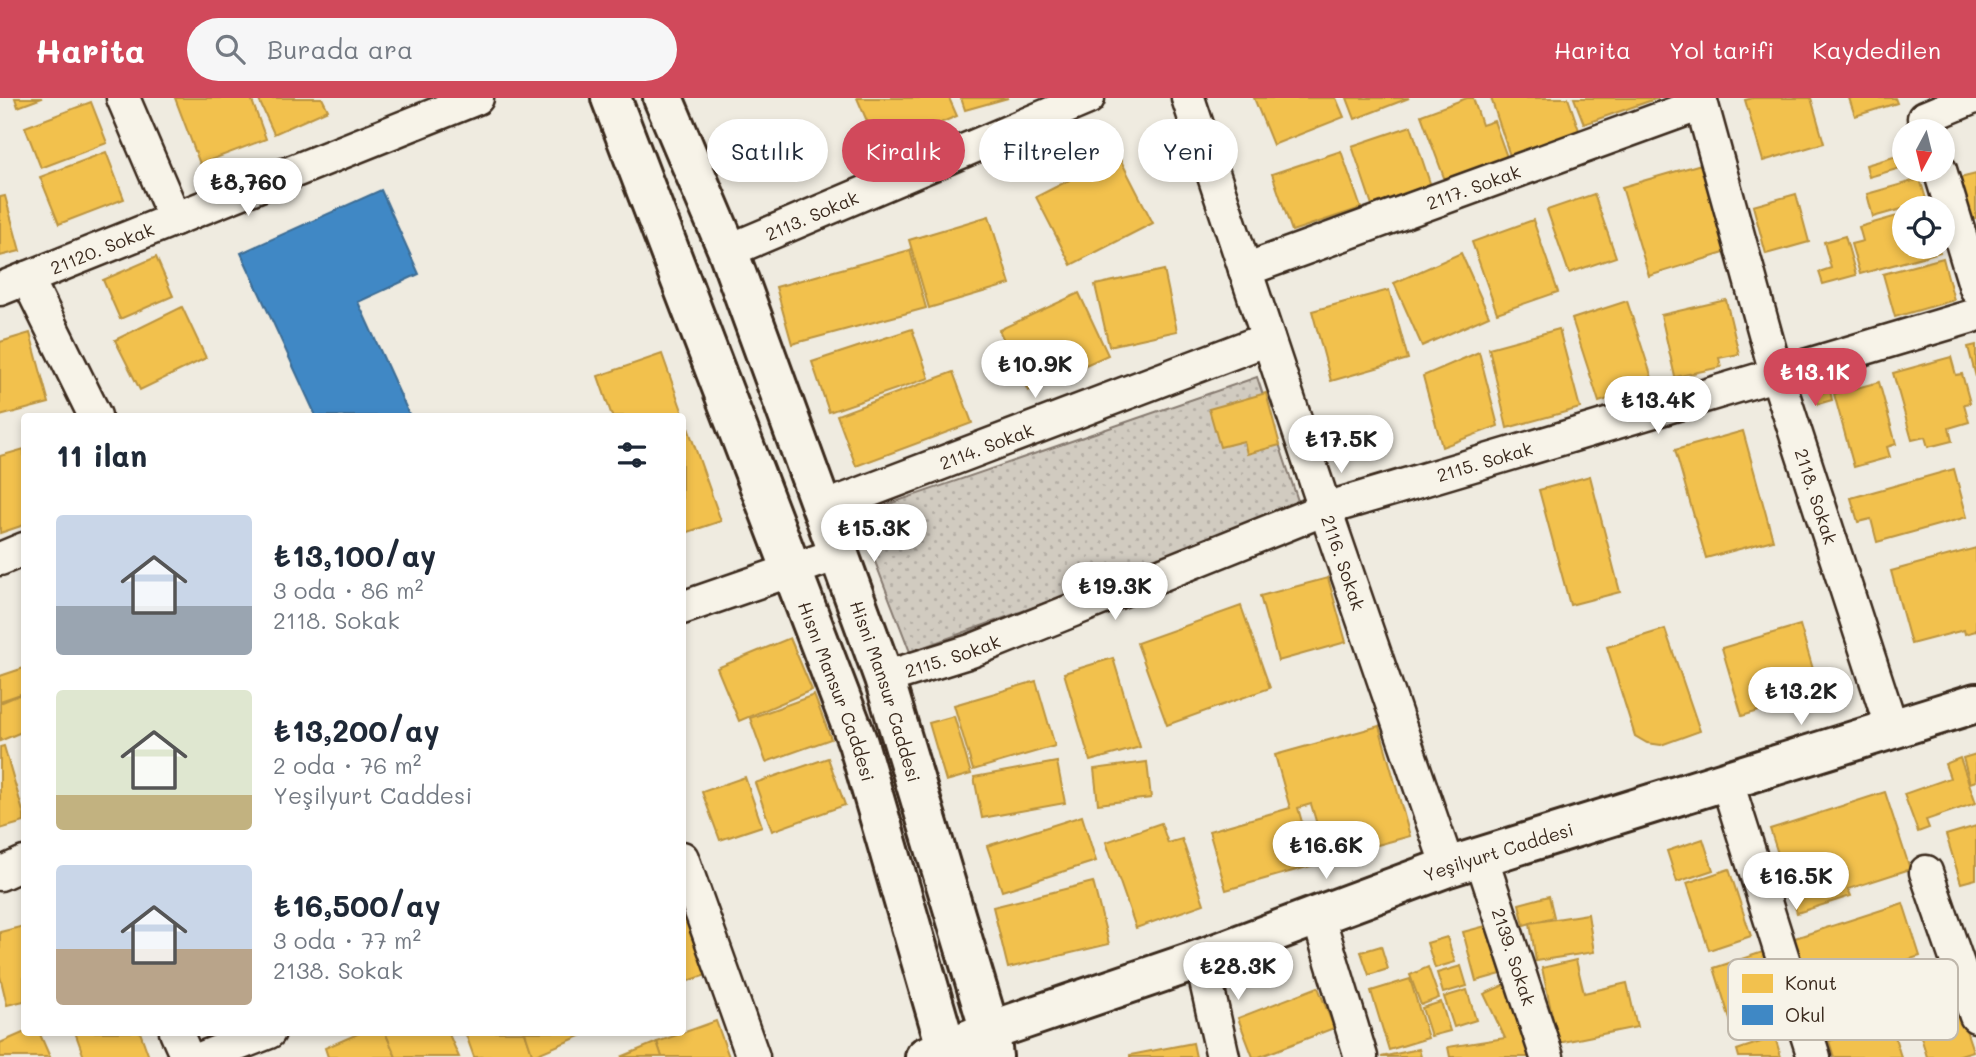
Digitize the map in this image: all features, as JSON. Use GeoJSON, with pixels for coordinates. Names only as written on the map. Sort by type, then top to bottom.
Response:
{"type":"FeatureCollection","features":[{"type":"Feature","properties":{"kind":"main road","name":"Hısnı Mansur Caddesi"},"geometry":{"type":"LineString","coordinates":[[611,98],[858,744],[940,1054]]}},
{"type":"Feature","properties":{"kind":"main road","name":"Hisni Mansur Caddesi"},"geometry":{"type":"LineString","coordinates":[[663,98],[728,251],[884,678],[992,1044]]}},
{"type":"Feature","properties":{"kind":"main road","name":"Yeşilyurt Caddesi"},"geometry":{"type":"LineString","coordinates":[[940,1054],[992,1044],[1201,959],[1465,862],[1976,703]]}},
{"type":"Feature","properties":{"kind":"street"},"geometry":{"type":"LineString","coordinates":[[123,98],[175,219]]}},
{"type":"Feature","properties":{"kind":"street","name":"21120. Sokak"},"geometry":{"type":"LineString","coordinates":[[13,283],[477,98]]}},
{"type":"Feature","properties":{"kind":"street","name":"2113. Sokak"},"geometry":{"type":"LineString","coordinates":[[728,251],[1088,98]]}},
{"type":"Feature","properties":{"kind":"street","name":"2116. Sokak"},"geometry":{"type":"LineString","coordinates":[[1188,98],[1325,509],[1465,862]]}},
{"type":"Feature","properties":{"kind":"street"},"geometry":{"type":"LineString","coordinates":[[1923,116],[1972,98]]}},
{"type":"Feature","properties":{"kind":"street","name":"2117. Sokak"},"geometry":{"type":"LineString","coordinates":[[1245,270],[1700,101]]}},
{"type":"Feature","properties":{"kind":"street","name":"2118. Sokak"},"geometry":{"type":"LineString","coordinates":[[1700,101],[1776,373],[1892,729]]}},
{"type":"Feature","properties":{"kind":"street"},"geometry":{"type":"LineString","coordinates":[[1944,182],[1976,288]]}},
{"type":"Feature","properties":{"kind":"street"},"geometry":{"type":"LineString","coordinates":[[13,283],[92,413]]}},
{"type":"Feature","properties":{"kind":"street","name":"2115. Sokak"},"geometry":{"type":"LineString","coordinates":[[884,678],[971,652],[1325,509],[1976,315]]}},
{"type":"Feature","properties":{"kind":"street","name":"2114. Sokak"},"geometry":{"type":"LineString","coordinates":[[821,509],[1268,339]]}},
{"type":"Feature","properties":{"kind":"street"},"geometry":{"type":"LineString","coordinates":[[0,559],[21,550]]}},
{"type":"Feature","properties":{"kind":"street"},"geometry":{"type":"LineString","coordinates":[[686,607],[838,554]]}},
{"type":"Feature","properties":{"kind":"street"},"geometry":{"type":"LineString","coordinates":[[1727,782],[1783,959]]}},
{"type":"Feature","properties":{"kind":"street","name":"2139. Sokak"},"geometry":{"type":"LineString","coordinates":[[1465,862],[1547,1057]]}},
{"type":"Feature","properties":{"kind":"street"},"geometry":{"type":"LineString","coordinates":[[0,874],[21,864]]}},
{"type":"Feature","properties":{"kind":"street"},"geometry":{"type":"LineString","coordinates":[[1926,872],[1968,961],[1976,1016]]}},
{"type":"Feature","properties":{"kind":"street"},"geometry":{"type":"LineString","coordinates":[[686,873],[753,1057]]}},
{"type":"Feature","properties":{"kind":"street"},"geometry":{"type":"LineString","coordinates":[[1318,916],[1362,1057]]}},
{"type":"Feature","properties":{"kind":"street"},"geometry":{"type":"LineString","coordinates":[[1201,959],[1223,1057]]}},
{"type":"Feature","properties":{"kind":"street"},"geometry":{"type":"LineString","coordinates":[[178,1036],[187,1057]]}},
{"type":"Feature","properties":{"kind":"street"},"geometry":{"type":"LineString","coordinates":[[205,1057],[259,1036]]}},
{"type":"Feature","properties":{"kind":"street"},"geometry":{"type":"LineString","coordinates":[[1809,1040],[1814,1057]]}},
{"type":"Feature","properties":{"kind":"shaded area"},"geometry":{"type":"Polygon","coordinates":[[[1257,377],[1301,510],[910,652],[857,515],[1257,377]]]}},
{"type":"Feature","properties":{"kind":"building: Konut"},"geometry":{"type":"Polygon","coordinates":[[[15,98],[42,98],[18,107],[15,98]]]}},
{"type":"Feature","properties":{"kind":"building: Konut"},"geometry":{"type":"Polygon","coordinates":[[[175,98],[251,98],[266,139],[200,164],[175,98]]]}},
{"type":"Feature","properties":{"kind":"building: Konut"},"geometry":{"type":"Polygon","coordinates":[[[258,98],[322,98],[328,110],[274,134],[258,98]]]}},
{"type":"Feature","properties":{"kind":"building: Konut"},"geometry":{"type":"Polygon","coordinates":[[[857,98],[949,98],[957,116],[950,119],[866,119],[857,98]]]}},
{"type":"Feature","properties":{"kind":"building: Konut"},"geometry":{"type":"Polygon","coordinates":[[[961,98],[1008,98],[965,110],[961,98]]]}},
{"type":"Feature","properties":{"kind":"building: Konut"},"geometry":{"type":"Polygon","coordinates":[[[1254,98],[1336,98],[1344,117],[1273,145],[1254,98]]]}},
{"type":"Feature","properties":{"kind":"building: Konut"},"geometry":{"type":"Polygon","coordinates":[[[1347,98],[1409,98],[1355,119],[1347,98]]]}},
{"type":"Feature","properties":{"kind":"building: Konut"},"geometry":{"type":"Polygon","coordinates":[[[1473,98],[1482,125],[1494,121],[1508,160],[1446,183],[1421,115],[1473,98]]]}},
{"type":"Feature","properties":{"kind":"building: Konut"},"geometry":{"type":"Polygon","coordinates":[[[1491,98],[1568,98],[1580,133],[1510,156],[1491,98]]]}},
{"type":"Feature","properties":{"kind":"building: Konut"},"geometry":{"type":"Polygon","coordinates":[[[1574,98],[1658,98],[1584,124],[1574,98]]]}},
{"type":"Feature","properties":{"kind":"building: Konut"},"geometry":{"type":"Polygon","coordinates":[[[1811,98],[1824,143],[1763,161],[1745,100],[1811,98]]]}},
{"type":"Feature","properties":{"kind":"building: Konut"},"geometry":{"type":"Polygon","coordinates":[[[1849,98],[1895,98],[1897,103],[1855,116],[1849,98]]]}},
{"type":"Feature","properties":{"kind":"building: Konut"},"geometry":{"type":"Polygon","coordinates":[[[91,102],[107,143],[41,168],[25,127],[91,102]]]}},
{"type":"Feature","properties":{"kind":"building: Konut"},"geometry":{"type":"Polygon","coordinates":[[[1411,126],[1431,186],[1372,205],[1352,146],[1411,126]]]}},
{"type":"Feature","properties":{"kind":"building: Konut"},"geometry":{"type":"Polygon","coordinates":[[[1341,151],[1361,208],[1292,231],[1272,174],[1341,151]]]}},
{"type":"Feature","properties":{"kind":"building: Konut"},"geometry":{"type":"Polygon","coordinates":[[[106,152],[124,199],[59,224],[40,177],[106,152]]]}},
{"type":"Feature","properties":{"kind":"building: Konut"},"geometry":{"type":"Polygon","coordinates":[[[1892,157],[1892,170],[1869,177],[1866,165],[1892,157]]]}},
{"type":"Feature","properties":{"kind":"building: Konut"},"geometry":{"type":"Polygon","coordinates":[[[1708,162],[1734,250],[1649,276],[1622,187],[1708,162]]]}},
{"type":"Feature","properties":{"kind":"building: Konut"},"geometry":{"type":"Polygon","coordinates":[[[1124,167],[1153,223],[1071,265],[1036,197],[1065,182],[1124,182],[1124,167]]]}},
{"type":"Feature","properties":{"kind":"building: Konut"},"geometry":{"type":"Polygon","coordinates":[[[1976,174],[1976,218],[1963,221],[1953,182],[1976,174]]]}},
{"type":"Feature","properties":{"kind":"building: Konut"},"geometry":{"type":"Polygon","coordinates":[[[1909,182],[1921,182],[1925,196],[1892,196],[1892,212],[1873,217],[1867,194],[1909,182]]]}},
{"type":"Feature","properties":{"kind":"building: Konut"},"geometry":{"type":"Polygon","coordinates":[[[1594,194],[1616,257],[1569,273],[1547,210],[1594,194]]]}},
{"type":"Feature","properties":{"kind":"building: Konut"},"geometry":{"type":"Polygon","coordinates":[[[1796,194],[1809,242],[1766,254],[1753,206],[1796,194]]]}},
{"type":"Feature","properties":{"kind":"building: Konut"},"geometry":{"type":"Polygon","coordinates":[[[5,196],[20,251],[0,256],[0,197],[5,196]]]}},
{"type":"Feature","properties":{"kind":"building: Konut"},"geometry":{"type":"Polygon","coordinates":[[[989,216],[1010,284],[929,308],[909,240],[989,216]]]}},
{"type":"Feature","properties":{"kind":"building: Konut"},"geometry":{"type":"Polygon","coordinates":[[[1892,217],[1892,259],[1915,259],[1860,274],[1851,244],[1863,241],[1859,227],[1892,217]]]}},
{"type":"Feature","properties":{"kind":"building: Konut"},"geometry":{"type":"Polygon","coordinates":[[[1533,220],[1558,292],[1497,313],[1472,242],[1533,220]]]}},
{"type":"Feature","properties":{"kind":"building: Konut"},"geometry":{"type":"Polygon","coordinates":[[[1845,236],[1856,275],[1823,284],[1819,272],[1831,268],[1824,242],[1845,236]]]}},
{"type":"Feature","properties":{"kind":"building: Konut"},"geometry":{"type":"Polygon","coordinates":[[[910,250],[926,308],[792,344],[776,287],[910,250]]]}},
{"type":"Feature","properties":{"kind":"building: Konut"},"geometry":{"type":"Polygon","coordinates":[[[1461,253],[1489,316],[1422,346],[1394,283],[1461,253]]]}},
{"type":"Feature","properties":{"kind":"building: Konut"},"geometry":{"type":"Polygon","coordinates":[[[156,257],[173,296],[120,319],[103,280],[156,257]]]}},
{"type":"Feature","properties":{"kind":"building: Konut"},"geometry":{"type":"Polygon","coordinates":[[[1943,259],[1954,300],[1895,317],[1883,274],[1943,259]]]}},
{"type":"Feature","properties":{"kind":"building: Konut"},"geometry":{"type":"Polygon","coordinates":[[[1164,270],[1177,331],[1109,346],[1095,285],[1164,270]]]}},
{"type":"Feature","properties":{"kind":"building: Konut"},"geometry":{"type":"Polygon","coordinates":[[[1389,290],[1408,359],[1331,381],[1312,311],[1389,290]]]}},
{"type":"Feature","properties":{"kind":"building: Konut"},"geometry":{"type":"Polygon","coordinates":[[[1079,293],[1108,355],[1028,391],[999,330],[1079,293]]]}},
{"type":"Feature","properties":{"kind":"building: Konut"},"geometry":{"type":"Polygon","coordinates":[[[1726,300],[1739,354],[1719,358],[1721,367],[1675,377],[1661,315],[1726,300]]]}},
{"type":"Feature","properties":{"kind":"building: Konut"},"geometry":{"type":"Polygon","coordinates":[[[1627,301],[1654,384],[1599,402],[1572,319],[1627,301]]]}},
{"type":"Feature","properties":{"kind":"building: Konut"},"geometry":{"type":"Polygon","coordinates":[[[182,307],[206,358],[140,390],[115,340],[182,307]]]}},
{"type":"Feature","properties":{"kind":"building: Konut"},"geometry":{"type":"Polygon","coordinates":[[[912,329],[929,378],[829,412],[812,362],[912,329]]]}},
{"type":"Feature","properties":{"kind":"building: Konut"},"geometry":{"type":"Polygon","coordinates":[[[1559,329],[1580,408],[1507,428],[1489,348],[1559,329]]]}},
{"type":"Feature","properties":{"kind":"building: Konut"},"geometry":{"type":"Polygon","coordinates":[[[30,333],[49,403],[0,416],[0,342],[30,333]]]}},
{"type":"Feature","properties":{"kind":"building: Konut"},"geometry":{"type":"Polygon","coordinates":[[[1976,345],[1976,377],[1968,347],[1976,345]]]}},
{"type":"Feature","properties":{"kind":"building: Konut"},"geometry":{"type":"Polygon","coordinates":[[[1479,352],[1498,426],[1442,447],[1423,376],[1479,352]]]}},
{"type":"Feature","properties":{"kind":"building: Konut"},"geometry":{"type":"Polygon","coordinates":[[[662,354],[683,413],[611,413],[598,376],[662,354]]]}},
{"type":"Feature","properties":{"kind":"building: Konut"},"geometry":{"type":"Polygon","coordinates":[[[1951,357],[1956,375],[1962,374],[1970,403],[1964,404],[1969,422],[1949,428],[1952,441],[1928,447],[1925,437],[1912,440],[1893,373],[1951,357]]]}},
{"type":"Feature","properties":{"kind":"building: Konut"},"geometry":{"type":"Polygon","coordinates":[[[953,372],[972,423],[856,466],[837,415],[953,372]]]}},
{"type":"Feature","properties":{"kind":"building: Konut"},"geometry":{"type":"Polygon","coordinates":[[[1879,382],[1896,444],[1887,447],[1890,457],[1854,467],[1834,394],[1879,382]]]}},
{"type":"Feature","properties":{"kind":"building: Konut"},"geometry":{"type":"Polygon","coordinates":[[[1830,390],[1832,400],[1818,404],[1815,394],[1830,390]]]}},
{"type":"Feature","properties":{"kind":"building: Konut"},"geometry":{"type":"Polygon","coordinates":[[[1266,393],[1280,445],[1247,454],[1244,441],[1220,447],[1209,409],[1266,393]]]}},
{"type":"Feature","properties":{"kind":"building: Konut"},"geometry":{"type":"Polygon","coordinates":[[[686,422],[721,521],[686,533],[686,422]]]}},
{"type":"Feature","properties":{"kind":"building: Konut"},"geometry":{"type":"Polygon","coordinates":[[[1743,431],[1773,540],[1706,558],[1675,450],[1743,431]]]}},
{"type":"Feature","properties":{"kind":"building: Konut"},"geometry":{"type":"Polygon","coordinates":[[[21,450],[21,526],[0,533],[0,456],[21,450]]]}},
{"type":"Feature","properties":{"kind":"building: Konut"},"geometry":{"type":"Polygon","coordinates":[[[1954,469],[1967,517],[1877,542],[1871,519],[1858,522],[1851,498],[1954,469]]]}},
{"type":"Feature","properties":{"kind":"building: Konut"},"geometry":{"type":"Polygon","coordinates":[[[1590,476],[1620,592],[1570,605],[1539,490],[1590,476]]]}},
{"type":"Feature","properties":{"kind":"building: Konut"},"geometry":{"type":"Polygon","coordinates":[[[1976,548],[1976,631],[1965,634],[1964,630],[1911,644],[1891,571],[1976,548]]]}},
{"type":"Feature","properties":{"kind":"building: Konut"},"geometry":{"type":"Polygon","coordinates":[[[1328,578],[1346,642],[1278,661],[1260,596],[1328,578]]]}},
{"type":"Feature","properties":{"kind":"building: Konut"},"geometry":{"type":"Polygon","coordinates":[[[1241,606],[1270,688],[1167,725],[1137,643],[1241,606]]]}},
{"type":"Feature","properties":{"kind":"building: Konut"},"geometry":{"type":"Polygon","coordinates":[[[1800,625],[1820,693],[1742,716],[1722,648],[1800,625]]]}},
{"type":"Feature","properties":{"kind":"building: Konut"},"geometry":{"type":"Polygon","coordinates":[[[1665,629],[1700,731],[1661,745],[1647,743],[1635,736],[1607,647],[1665,629]]]}},
{"type":"Feature","properties":{"kind":"building: Konut"},"geometry":{"type":"Polygon","coordinates":[[[790,638],[812,690],[739,721],[717,668],[790,638]]]}},
{"type":"Feature","properties":{"kind":"building: Konut"},"geometry":{"type":"Polygon","coordinates":[[[1113,658],[1140,747],[1090,761],[1064,673],[1113,658]]]}},
{"type":"Feature","properties":{"kind":"building: Konut"},"geometry":{"type":"Polygon","coordinates":[[[21,669],[21,694],[0,701],[0,676],[21,669]]]}},
{"type":"Feature","properties":{"kind":"building: Konut"},"geometry":{"type":"Polygon","coordinates":[[[1036,681],[1055,746],[973,770],[954,705],[1036,681]]]}},
{"type":"Feature","properties":{"kind":"building: Konut"},"geometry":{"type":"Polygon","coordinates":[[[21,694],[21,732],[0,741],[0,703],[21,694]]]}},
{"type":"Feature","properties":{"kind":"building: Konut"},"geometry":{"type":"Polygon","coordinates":[[[814,695],[831,739],[766,762],[750,718],[814,695]]]}},
{"type":"Feature","properties":{"kind":"building: Konut"},"geometry":{"type":"Polygon","coordinates":[[[954,716],[971,774],[946,781],[929,723],[954,716]]]}},
{"type":"Feature","properties":{"kind":"building: Konut"},"geometry":{"type":"Polygon","coordinates":[[[1379,726],[1410,836],[1327,859],[1311,804],[1298,808],[1314,865],[1226,890],[1209,831],[1290,808],[1275,755],[1379,726]]]}},
{"type":"Feature","properties":{"kind":"building: Konut"},"geometry":{"type":"Polygon","coordinates":[[[4,746],[21,805],[21,823],[0,829],[0,747],[4,746]]]}},
{"type":"Feature","properties":{"kind":"building: Konut"},"geometry":{"type":"Polygon","coordinates":[[[1976,754],[1976,781],[1970,783],[1963,758],[1976,754]]]}},
{"type":"Feature","properties":{"kind":"building: Konut"},"geometry":{"type":"Polygon","coordinates":[[[828,758],[845,805],[772,831],[755,783],[828,758]]]}},
{"type":"Feature","properties":{"kind":"building: Konut"},"geometry":{"type":"Polygon","coordinates":[[[1960,758],[1976,803],[1926,820],[1929,828],[1918,832],[1904,794],[1950,778],[1945,764],[1960,758]]]}},
{"type":"Feature","properties":{"kind":"building: Konut"},"geometry":{"type":"Polygon","coordinates":[[[1057,762],[1065,803],[982,818],[974,777],[1057,762]]]}},
{"type":"Feature","properties":{"kind":"building: Konut"},"geometry":{"type":"Polygon","coordinates":[[[1147,762],[1151,798],[1098,804],[1094,769],[1147,762]]]}},
{"type":"Feature","properties":{"kind":"building: Konut"},"geometry":{"type":"Polygon","coordinates":[[[745,777],[762,826],[720,840],[702,792],[745,777]]]}},
{"type":"Feature","properties":{"kind":"building: Konut"},"geometry":{"type":"Polygon","coordinates":[[[1885,792],[1910,869],[1848,889],[1851,896],[1797,913],[1770,829],[1885,792]]]}},
{"type":"Feature","properties":{"kind":"building: Konut"},"geometry":{"type":"Polygon","coordinates":[[[1082,816],[1096,861],[1002,891],[987,846],[1082,816]]]}},
{"type":"Feature","properties":{"kind":"building: Konut"},"geometry":{"type":"Polygon","coordinates":[[[1161,823],[1168,843],[1182,839],[1204,904],[1136,928],[1106,842],[1161,823]]]}},
{"type":"Feature","properties":{"kind":"building: Konut"},"geometry":{"type":"Polygon","coordinates":[[[1976,826],[1976,879],[1961,883],[1946,835],[1976,826]]]}},
{"type":"Feature","properties":{"kind":"building: Konut"},"geometry":{"type":"Polygon","coordinates":[[[1703,839],[1713,870],[1677,882],[1667,851],[1703,839]]]}},
{"type":"Feature","properties":{"kind":"building: Konut"},"geometry":{"type":"Polygon","coordinates":[[[1729,869],[1751,936],[1709,950],[1687,883],[1729,869]]]}},
{"type":"Feature","properties":{"kind":"building: Konut"},"geometry":{"type":"Polygon","coordinates":[[[1093,882],[1109,944],[1008,968],[993,907],[1093,882]]]}},
{"type":"Feature","properties":{"kind":"building: Konut"},"geometry":{"type":"Polygon","coordinates":[[[1549,896],[1554,917],[1524,925],[1519,904],[1549,896]]]}},
{"type":"Feature","properties":{"kind":"building: Konut"},"geometry":{"type":"Polygon","coordinates":[[[1903,903],[1920,956],[1910,959],[1799,959],[1792,939],[1903,903]]]}},
{"type":"Feature","properties":{"kind":"building: Konut"},"geometry":{"type":"Polygon","coordinates":[[[1588,914],[1594,952],[1536,961],[1530,923],[1588,914]]]}},
{"type":"Feature","properties":{"kind":"building: Konut"},"geometry":{"type":"Polygon","coordinates":[[[686,918],[706,975],[686,982],[686,918]]]}},
{"type":"Feature","properties":{"kind":"building: Konut"},"geometry":{"type":"Polygon","coordinates":[[[1486,926],[1501,974],[1476,981],[1463,932],[1486,926]]]}},
{"type":"Feature","properties":{"kind":"building: Konut"},"geometry":{"type":"Polygon","coordinates":[[[21,927],[21,1002],[7,1005],[0,976],[0,932],[21,927]]]}},
{"type":"Feature","properties":{"kind":"building: Konut"},"geometry":{"type":"Polygon","coordinates":[[[1447,937],[1455,962],[1435,968],[1427,943],[1447,937]]]}},
{"type":"Feature","properties":{"kind":"building: Konut"},"geometry":{"type":"Polygon","coordinates":[[[1381,946],[1388,969],[1369,975],[1361,952],[1381,946]]]}},
{"type":"Feature","properties":{"kind":"building: Konut"},"geometry":{"type":"Polygon","coordinates":[[[1769,950],[1772,959],[1742,959],[1769,950]]]}},
{"type":"Feature","properties":{"kind":"building: Konut"},"geometry":{"type":"Polygon","coordinates":[[[1576,960],[1584,993],[1627,983],[1637,1027],[1558,1043],[1542,968],[1576,960]]]}},
{"type":"Feature","properties":{"kind":"building: Konut"},"geometry":{"type":"Polygon","coordinates":[[[1728,963],[1728,1013],[1714,968],[1728,963]]]}},
{"type":"Feature","properties":{"kind":"building: Konut"},"geometry":{"type":"Polygon","coordinates":[[[1461,966],[1467,986],[1443,993],[1437,973],[1461,966]]]}},
{"type":"Feature","properties":{"kind":"building: Konut"},"geometry":{"type":"Polygon","coordinates":[[[1428,967],[1439,998],[1421,1005],[1410,975],[1428,967]]]}},
{"type":"Feature","properties":{"kind":"building: Konut"},"geometry":{"type":"Polygon","coordinates":[[[1410,979],[1428,1038],[1389,1050],[1371,991],[1410,979]]]}},
{"type":"Feature","properties":{"kind":"building: Konut"},"geometry":{"type":"Polygon","coordinates":[[[1513,981],[1530,1057],[1450,1057],[1448,1047],[1505,1038],[1484,994],[1513,981]]]}},
{"type":"Feature","properties":{"kind":"building: Konut"},"geometry":{"type":"Polygon","coordinates":[[[1318,987],[1334,1028],[1253,1057],[1238,1018],[1318,987]]]}},
{"type":"Feature","properties":{"kind":"building: Konut"},"geometry":{"type":"Polygon","coordinates":[[[1467,990],[1476,1020],[1454,1027],[1444,997],[1467,990]]]}},
{"type":"Feature","properties":{"kind":"building: Konut"},"geometry":{"type":"Polygon","coordinates":[[[1441,1002],[1450,1031],[1431,1036],[1422,1008],[1441,1002]]]}},
{"type":"Feature","properties":{"kind":"building: Konut"},"geometry":{"type":"Polygon","coordinates":[[[1958,1006],[1973,1051],[1954,1057],[1927,1057],[1922,1040],[1958,1040],[1958,1006]]]}},
{"type":"Feature","properties":{"kind":"building: Konut"},"geometry":{"type":"Polygon","coordinates":[[[716,1021],[729,1057],[662,1057],[657,1042],[674,1036],[686,1036],[686,1032],[716,1021]]]}},
{"type":"Feature","properties":{"kind":"building: Konut"},"geometry":{"type":"Polygon","coordinates":[[[21,1034],[21,1036],[41,1036],[50,1057],[0,1057],[0,1043],[21,1034]]]}},
{"type":"Feature","properties":{"kind":"building: Konut"},"geometry":{"type":"Polygon","coordinates":[[[76,1036],[141,1036],[149,1057],[84,1057],[76,1036]]]}},
{"type":"Feature","properties":{"kind":"building: Konut"},"geometry":{"type":"Polygon","coordinates":[[[353,1036],[387,1036],[396,1057],[328,1057],[325,1048],[353,1036]]]}},
{"type":"Feature","properties":{"kind":"building: Konut"},"geometry":{"type":"Polygon","coordinates":[[[387,1036],[450,1036],[459,1057],[396,1057],[387,1036]]]}},
{"type":"Feature","properties":{"kind":"building: Konut"},"geometry":{"type":"Polygon","coordinates":[[[466,1036],[526,1036],[533,1056],[474,1057],[466,1036]]]}},
{"type":"Feature","properties":{"kind":"building: Konut"},"geometry":{"type":"Polygon","coordinates":[[[526,1036],[581,1036],[533,1056],[526,1036]]]}},
{"type":"Feature","properties":{"kind":"building: Konut"},"geometry":{"type":"Polygon","coordinates":[[[1766,1040],[1776,1040],[1781,1057],[1739,1057],[1737,1050],[1766,1040]]]}},
{"type":"Feature","properties":{"kind":"building: Konut"},"geometry":{"type":"Polygon","coordinates":[[[1896,1040],[1901,1057],[1834,1057],[1829,1041],[1896,1040]]]}},
{"type":"Feature","properties":{"kind":"building: Konut"},"geometry":{"type":"Polygon","coordinates":[[[657,1042],[662,1057],[621,1057],[657,1042]]]}},
{"type":"Feature","properties":{"kind":"building: Konut"},"geometry":{"type":"Polygon","coordinates":[[[1193,1043],[1196,1057],[1130,1057],[1130,1055],[1193,1043]]]}},
{"type":"Feature","properties":{"kind":"building: Konut"},"geometry":{"type":"Polygon","coordinates":[[[1419,1049],[1421,1057],[1381,1057],[1419,1049]]]}},
{"type":"Feature","properties":{"kind":"building: Okul"},"geometry":{"type":"Polygon","coordinates":[[[381,190],[419,274],[358,302],[409,413],[315,413],[241,253],[381,190]]]}}]}
